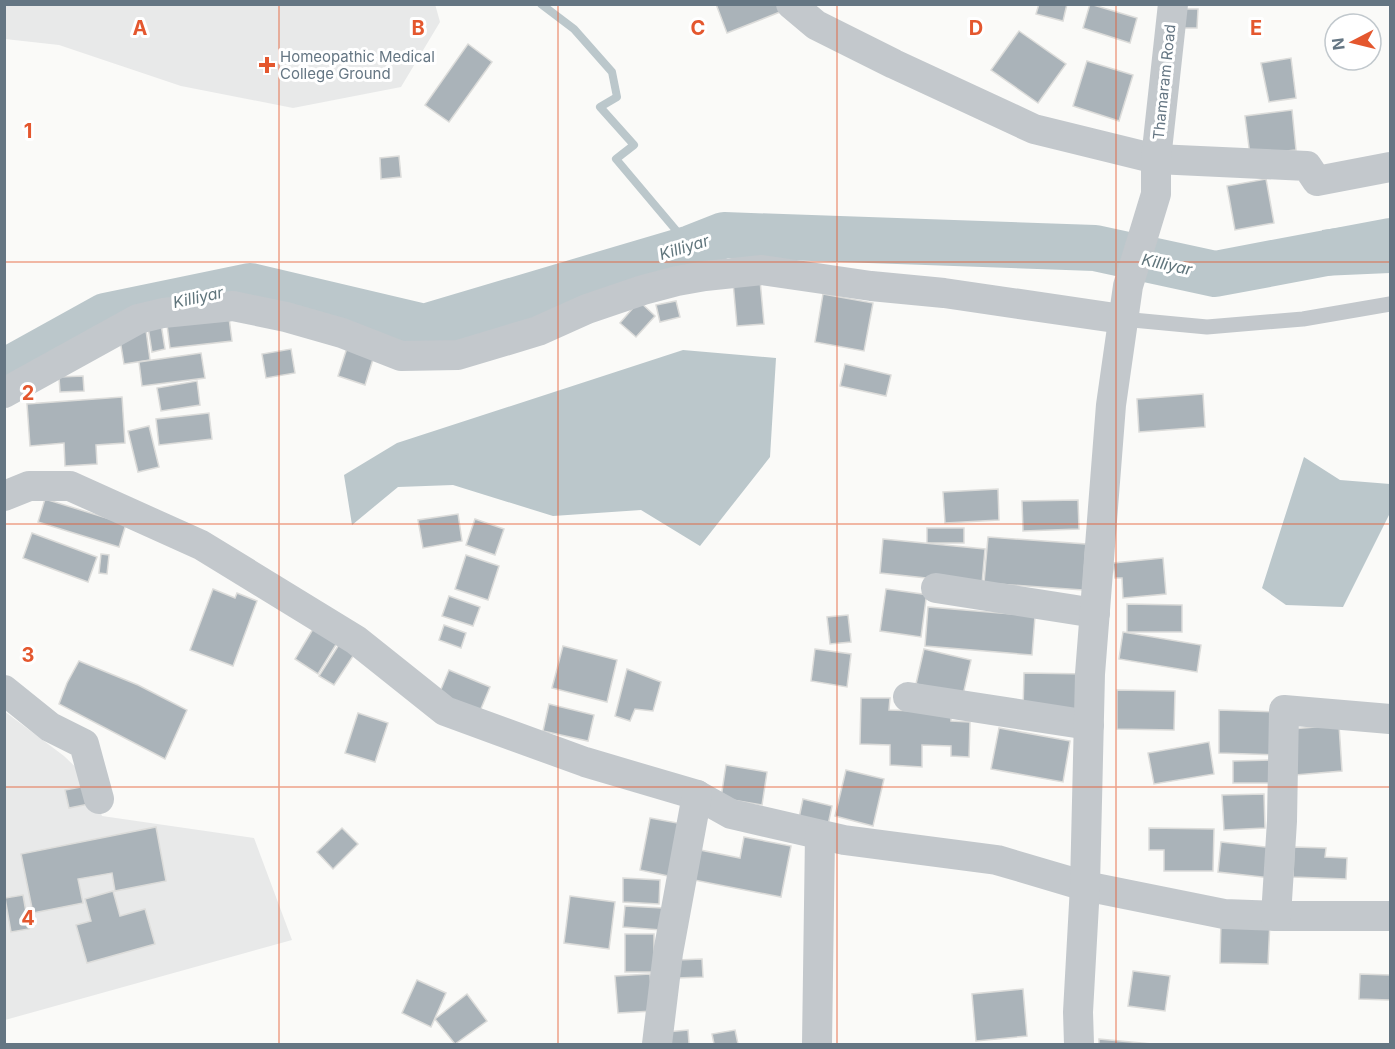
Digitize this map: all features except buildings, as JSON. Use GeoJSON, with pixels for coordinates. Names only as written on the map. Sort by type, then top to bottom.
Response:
{"type":"FeatureCollection","features":[{"type":"Feature","properties":{"kind":"street"},"geometry":{"type":"LineString","coordinates":[[791,4],[816,25],[1034,129],[1156,159],[1307,166],[1317,181],[1390,167]]}},
{"type":"Feature","properties":{"kind":"street","name":"Thamaram Road"},"geometry":{"type":"LineString","coordinates":[[1079,1044],[1078,1012],[1085,886],[1089,725],[1111,405],[1128,286],[1156,194],[1156,159],[1173,4]]}},
{"type":"Feature","properties":{"kind":"street"},"geometry":{"type":"LineString","coordinates":[[4,393],[138,320],[163,313],[233,306],[286,317],[342,333],[401,356],[458,355],[538,331],[587,309],[643,290],[677,281],[762,270],[1122,319]]}},
{"type":"Feature","properties":{"kind":"street"},"geometry":{"type":"LineString","coordinates":[[4,496],[29,486],[70,486],[201,545],[357,640],[445,711],[585,762],[697,795],[731,814],[844,840],[998,860],[1085,886],[1224,914],[1390,916]]}},
{"type":"Feature","properties":{"kind":"street"},"geometry":{"type":"LineString","coordinates":[[936,588],[1095,614]]}},
{"type":"Feature","properties":{"kind":"street"},"geometry":{"type":"LineString","coordinates":[[4,690],[50,727],[84,744],[99,799]]}},
{"type":"Feature","properties":{"kind":"street"},"geometry":{"type":"LineString","coordinates":[[908,697],[1089,725]]}},
{"type":"Feature","properties":{"kind":"street"},"geometry":{"type":"LineString","coordinates":[[1276,916],[1282,821],[1284,710],[1390,719]]}},
{"type":"Feature","properties":{"kind":"street"},"geometry":{"type":"LineString","coordinates":[[657,1044],[668,953],[697,795]]}},
{"type":"Feature","properties":{"kind":"street"},"geometry":{"type":"LineString","coordinates":[[817,1044],[820,834]]}},
{"type":"Feature","properties":{"kind":"lane"},"geometry":{"type":"LineString","coordinates":[[1122,319],[1207,327],[1303,319],[1390,304]]}},
{"type":"Feature","properties":{"kind":"shaded area","name":"Homeopathic Medical College Ground"},"geometry":{"type":"Polygon","coordinates":[[[5,4],[435,4],[440,22],[401,87],[293,108],[181,86],[59,45],[5,39],[5,4]]]}},
{"type":"Feature","properties":{"kind":"shaded area"},"geometry":{"type":"Polygon","coordinates":[[[1390,221],[1390,273],[1322,276],[1322,230],[1390,221]]]}},
{"type":"Feature","properties":{"kind":"shaded area"},"geometry":{"type":"Polygon","coordinates":[[[683,350],[776,358],[770,457],[700,546],[641,510],[553,516],[453,485],[398,487],[352,525],[344,475],[397,443],[683,350]]]}},
{"type":"Feature","properties":{"kind":"shaded area"},"geometry":{"type":"Polygon","coordinates":[[[1304,457],[1340,480],[1390,484],[1390,513],[1343,607],[1286,605],[1262,588],[1304,457]]]}},
{"type":"Feature","properties":{"kind":"shaded area"},"geometry":{"type":"Polygon","coordinates":[[[4,711],[64,756],[87,778],[102,816],[254,838],[292,940],[5,1020],[4,711]]]}},
{"type":"Feature","properties":{"kind":"waterway"},"geometry":{"type":"LineString","coordinates":[[541,4],[574,29],[612,72],[617,97],[600,107],[634,145],[616,159],[691,248]]}},
{"type":"Feature","properties":{"kind":"waterway","name":"Killiyar"},"geometry":{"type":"LineString","coordinates":[[4,372],[105,316],[250,286],[424,327],[691,248],[724,235],[1095,248],[1215,274],[1390,241]]}},
{"type":"Feature","properties":{"kind":"place","name":"Homeopathic Medical College Ground"},"geometry":{"type":"Point","coordinates":[267,65]}}]}
